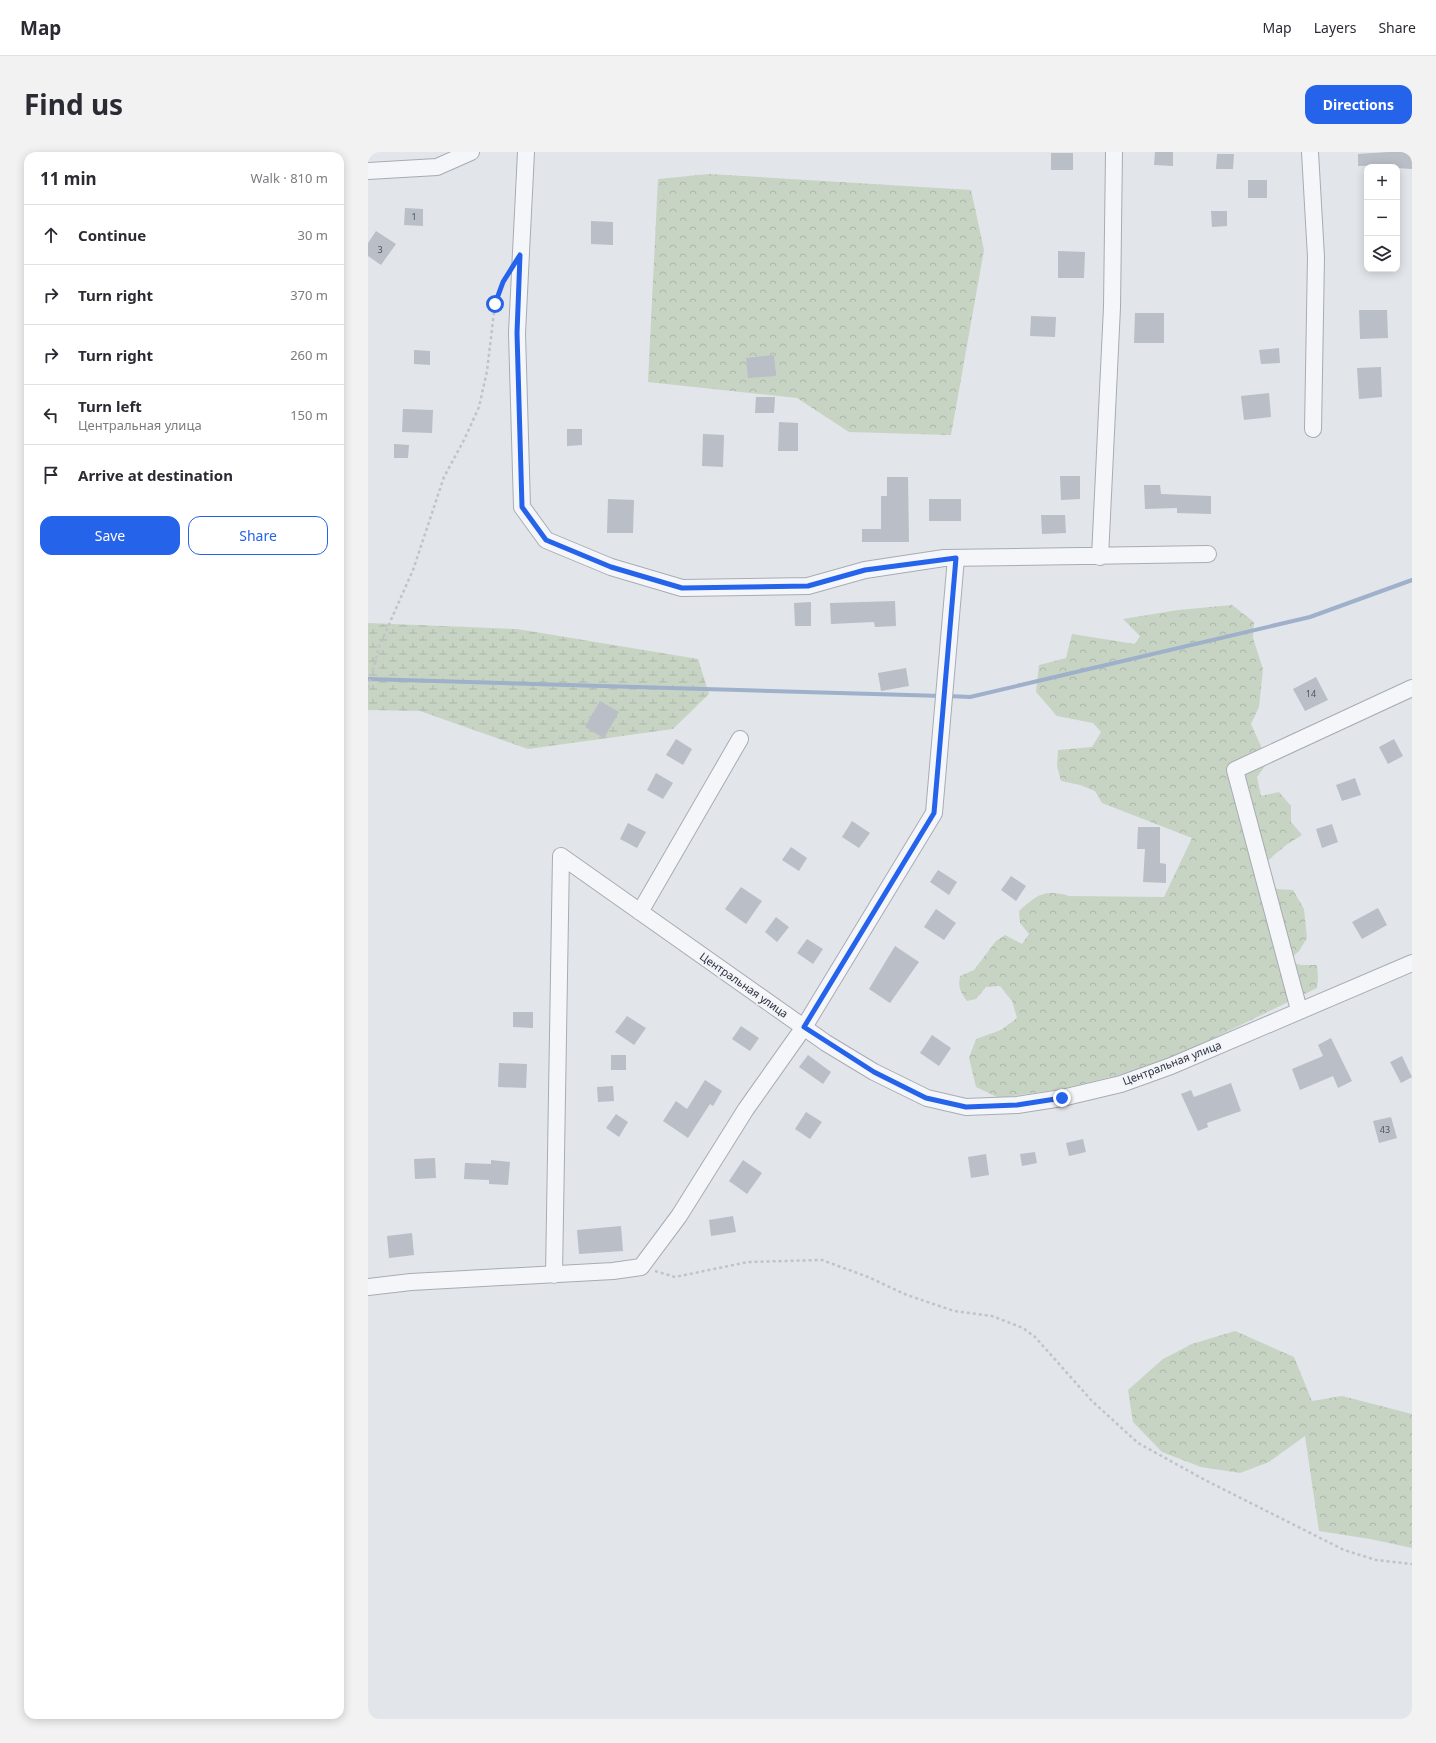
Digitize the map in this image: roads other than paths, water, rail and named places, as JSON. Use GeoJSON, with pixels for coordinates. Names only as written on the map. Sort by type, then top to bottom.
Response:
{"type":"FeatureCollection","features":[{"type":"Feature","properties":{"kind":"street"},"geometry":{"type":"LineString","coordinates":[[368,171],[437,167],[471,152]]}},
{"type":"Feature","properties":{"kind":"street"},"geometry":{"type":"LineString","coordinates":[[526,152],[517,333],[522,507],[546,540],[611,567],[682,588],[808,586],[865,570],[956,558],[1100,557],[1208,554]]}},
{"type":"Feature","properties":{"kind":"street"},"geometry":{"type":"LineString","coordinates":[[1100,557],[1112,307],[1114,152]]}},
{"type":"Feature","properties":{"kind":"street"},"geometry":{"type":"LineString","coordinates":[[1310,152],[1316,257],[1313,429]]}},
{"type":"Feature","properties":{"kind":"street"},"geometry":{"type":"LineString","coordinates":[[368,1287],[411,1282],[554,1275],[641,1267],[679,1216],[746,1109],[804,1027],[934,813],[956,558]]}},
{"type":"Feature","properties":{"kind":"street"},"geometry":{"type":"LineString","coordinates":[[1299,1010],[1235,770],[1412,688]]}},
{"type":"Feature","properties":{"kind":"street"},"geometry":{"type":"LineString","coordinates":[[640,912],[740,739]]}},
{"type":"Feature","properties":{"kind":"street","name":"Центральная улица"},"geometry":{"type":"LineString","coordinates":[[554,1275],[561,856],[804,1027],[874,1072],[926,1098],[966,1107],[1017,1105],[1062,1098],[1121,1084],[1171,1066],[1412,963]]}},
{"type":"Feature","properties":{"kind":"waterway"},"geometry":{"type":"LineString","coordinates":[[948,696],[970,697],[1310,617],[1412,580]]}},
{"type":"Feature","properties":{"kind":"waterway"},"geometry":{"type":"LineString","coordinates":[[368,679],[942,696]]}}]}
